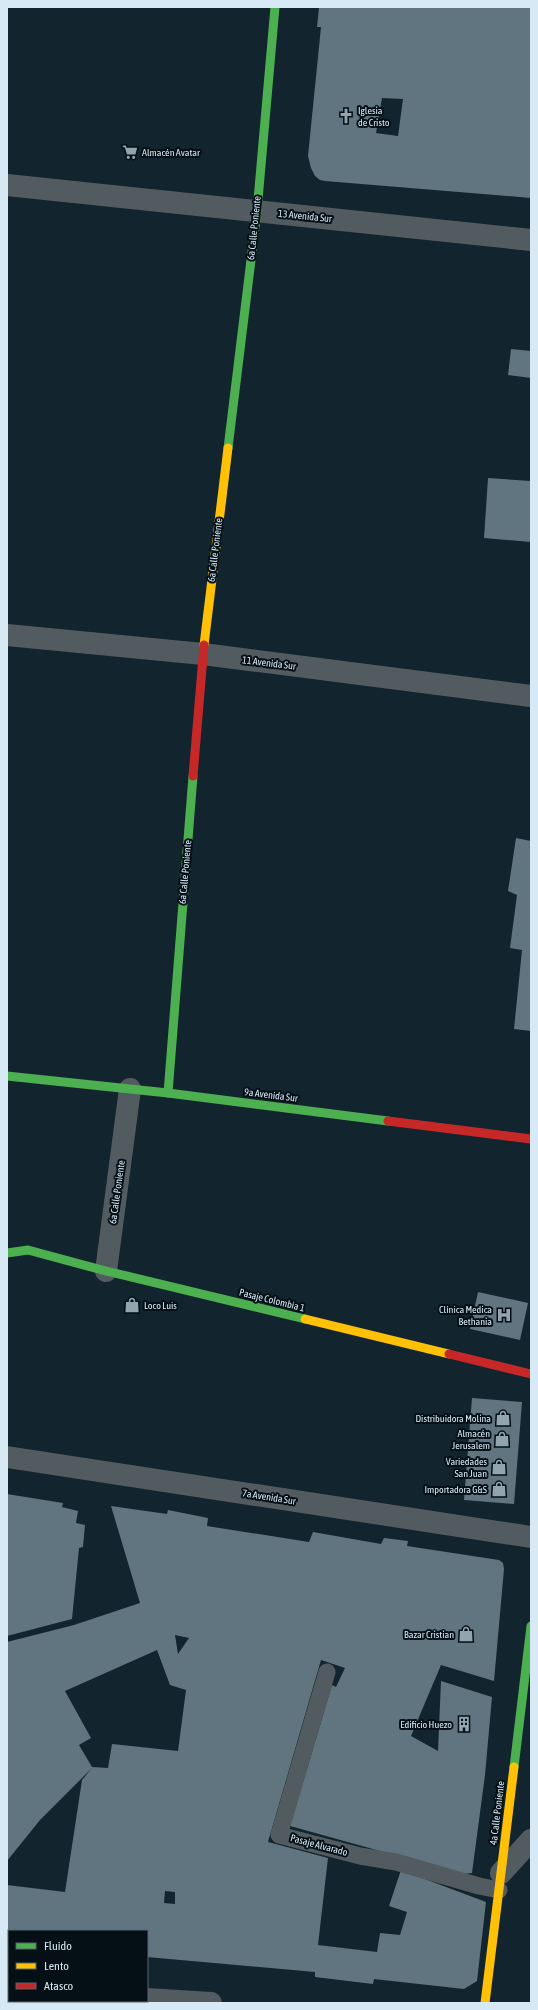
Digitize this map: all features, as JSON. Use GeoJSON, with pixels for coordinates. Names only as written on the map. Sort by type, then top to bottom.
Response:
{"type":"FeatureCollection","features":[{"type":"Feature","properties":{"kind":"street","name":"6a Calle Poniente"},"geometry":{"type":"LineString","coordinates":[[168,1093],[202,654],[257,211],[275,7]]}},
{"type":"Feature","properties":{"kind":"street","name":"13 Avenida Sur"},"geometry":{"type":"LineString","coordinates":[[7,185],[531,240]]}},
{"type":"Feature","properties":{"kind":"street","name":"11 Avenida Sur"},"geometry":{"type":"LineString","coordinates":[[7,635],[202,654],[531,696]]}},
{"type":"Feature","properties":{"kind":"street","name":"9a Avenida Sur"},"geometry":{"type":"LineString","coordinates":[[7,1076],[168,1093],[531,1139]]}},
{"type":"Feature","properties":{"kind":"street","name":"6a Calle Poniente"},"geometry":{"type":"LineString","coordinates":[[106,1271],[130,1089]]}},
{"type":"Feature","properties":{"kind":"street","name":"Pasaje Colombia 1"},"geometry":{"type":"LineString","coordinates":[[7,1253],[28,1250],[106,1271],[531,1374]]}},
{"type":"Feature","properties":{"kind":"street","name":"7a Avenida Sur"},"geometry":{"type":"LineString","coordinates":[[7,1457],[531,1537]]}},
{"type":"Feature","properties":{"kind":"street","name":"4a Calle Poniente"},"geometry":{"type":"LineString","coordinates":[[485,2003],[531,1626]]}},
{"type":"Feature","properties":{"kind":"street"},"geometry":{"type":"LineString","coordinates":[[500,1881],[531,1840]]}},
{"type":"Feature","properties":{"kind":"street"},"geometry":{"type":"LineString","coordinates":[[148,1999],[211,2003]]}},
{"type":"Feature","properties":{"kind":"lane","name":"Pasaje Alvarado"},"geometry":{"type":"LineString","coordinates":[[327,1672],[279,1835],[360,1856],[396,1862],[479,1886],[500,1881]]}},
{"type":"Feature","properties":{"kind":"building"},"geometry":{"type":"Polygon","coordinates":[[[319,7],[531,7],[531,198],[320,180],[315,176],[311,168],[308,156],[321,27],[317,27],[319,7]],[[382,98],[376,133],[398,136],[403,99],[382,98]]]}},
{"type":"Feature","properties":{"kind":"building"},"geometry":{"type":"Polygon","coordinates":[[[511,349],[531,351],[531,378],[508,375],[511,349]]]}},
{"type":"Feature","properties":{"kind":"building"},"geometry":{"type":"Polygon","coordinates":[[[488,478],[531,481],[531,542],[484,538],[488,478]]]}},
{"type":"Feature","properties":{"kind":"building"},"geometry":{"type":"Polygon","coordinates":[[[516,838],[531,841],[531,1031],[514,1029],[522,950],[510,948],[517,895],[508,891],[516,838]]]}},
{"type":"Feature","properties":{"kind":"building"},"geometry":{"type":"Polygon","coordinates":[[[478,1292],[528,1303],[520,1340],[470,1329],[478,1292]]]}},
{"type":"Feature","properties":{"kind":"building"},"geometry":{"type":"Polygon","coordinates":[[[472,1398],[522,1402],[514,1504],[464,1500],[472,1398]]]}},
{"type":"Feature","properties":{"kind":"building"},"geometry":{"type":"Polygon","coordinates":[[[7,1494],[63,1503],[62,1507],[78,1511],[76,1523],[85,1525],[83,1547],[79,1548],[72,1619],[7,1636],[7,1494]]]}},
{"type":"Feature","properties":{"kind":"building"},"geometry":{"type":"Polygon","coordinates":[[[111,1506],[167,1514],[168,1510],[208,1518],[207,1526],[309,1542],[313,1532],[381,1544],[384,1538],[408,1541],[407,1546],[499,1560],[503,1563],[504,1569],[494,1681],[441,1665],[411,1736],[438,1751],[441,1681],[492,1697],[485,1775],[472,1873],[463,1874],[290,1826],[332,1685],[336,1687],[345,1668],[321,1660],[268,1842],[328,1858],[318,1945],[377,1952],[380,1933],[400,1935],[407,1912],[389,1906],[401,1870],[486,1902],[477,1981],[464,1989],[374,1979],[373,1984],[315,1977],[315,1972],[148,1957],[148,1930],[8,1930],[7,1948],[7,1885],[65,1892],[82,1780],[92,1768],[40,1820],[7,1861],[7,1642],[74,1625],[140,1603],[111,1506]],[[175,1635],[178,1654],[189,1638],[175,1635]],[[157,1650],[65,1691],[91,1738],[79,1745],[92,1767],[108,1768],[112,1744],[178,1751],[186,1690],[170,1685],[157,1650]],[[165,1891],[164,1903],[175,1904],[175,1892],[165,1891]]]}},
{"type":"Feature","properties":{"kind":"building"},"geometry":{"type":"Polygon","coordinates":[[[7,1994],[8,2002],[69,2002],[69,2003],[7,2003],[7,1994]]]}},
{"type":"Feature","properties":{"kind":"traffic: fast"},"geometry":{"type":"LineString","coordinates":[[228,448],[257,211],[275,7]]}},
{"type":"Feature","properties":{"kind":"traffic: fast"},"geometry":{"type":"LineString","coordinates":[[168,1093],[193,776]]}},
{"type":"Feature","properties":{"kind":"traffic: fast"},"geometry":{"type":"LineString","coordinates":[[7,1076],[168,1093],[388,1121]]}},
{"type":"Feature","properties":{"kind":"traffic: fast"},"geometry":{"type":"LineString","coordinates":[[7,1253],[28,1250],[106,1271],[305,1319]]}},
{"type":"Feature","properties":{"kind":"traffic: fast"},"geometry":{"type":"LineString","coordinates":[[514,1767],[531,1626]]}},
{"type":"Feature","properties":{"kind":"traffic: slow"},"geometry":{"type":"LineString","coordinates":[[204,645],[228,448]]}},
{"type":"Feature","properties":{"kind":"traffic: slow"},"geometry":{"type":"LineString","coordinates":[[305,1319],[449,1354]]}},
{"type":"Feature","properties":{"kind":"traffic: slow"},"geometry":{"type":"LineString","coordinates":[[485,2003],[514,1767]]}},
{"type":"Feature","properties":{"kind":"traffic: jam"},"geometry":{"type":"LineString","coordinates":[[193,776],[204,645]]}},
{"type":"Feature","properties":{"kind":"traffic: jam"},"geometry":{"type":"LineString","coordinates":[[388,1121],[531,1139]]}},
{"type":"Feature","properties":{"kind":"traffic: jam"},"geometry":{"type":"LineString","coordinates":[[449,1354],[531,1374]]}},
{"type":"Feature","properties":{"kind":"place","name":"Iglesia de Cristo"},"geometry":{"type":"Point","coordinates":[346,116]}},
{"type":"Feature","properties":{"kind":"place","name":"Almacén Avatar"},"geometry":{"type":"Point","coordinates":[130,152]}},
{"type":"Feature","properties":{"kind":"place","name":"Loco Luis"},"geometry":{"type":"Point","coordinates":[132,1305]}},
{"type":"Feature","properties":{"kind":"place","name":"Clínica Medica Bethania"},"geometry":{"type":"Point","coordinates":[504,1315]}},
{"type":"Feature","properties":{"kind":"place","name":"Distribuidora Molina"},"geometry":{"type":"Point","coordinates":[503,1418]}},
{"type":"Feature","properties":{"kind":"place","name":"Almacén Jerusalem"},"geometry":{"type":"Point","coordinates":[502,1439]}},
{"type":"Feature","properties":{"kind":"place","name":"Variedades San Juan"},"geometry":{"type":"Point","coordinates":[499,1467]}},
{"type":"Feature","properties":{"kind":"place","name":"Importadora G&S"},"geometry":{"type":"Point","coordinates":[499,1489]}},
{"type":"Feature","properties":{"kind":"place","name":"Bazar Cristian"},"geometry":{"type":"Point","coordinates":[466,1634]}},
{"type":"Feature","properties":{"kind":"place","name":"Edificio Huezo"},"geometry":{"type":"Point","coordinates":[464,1724]}}]}
